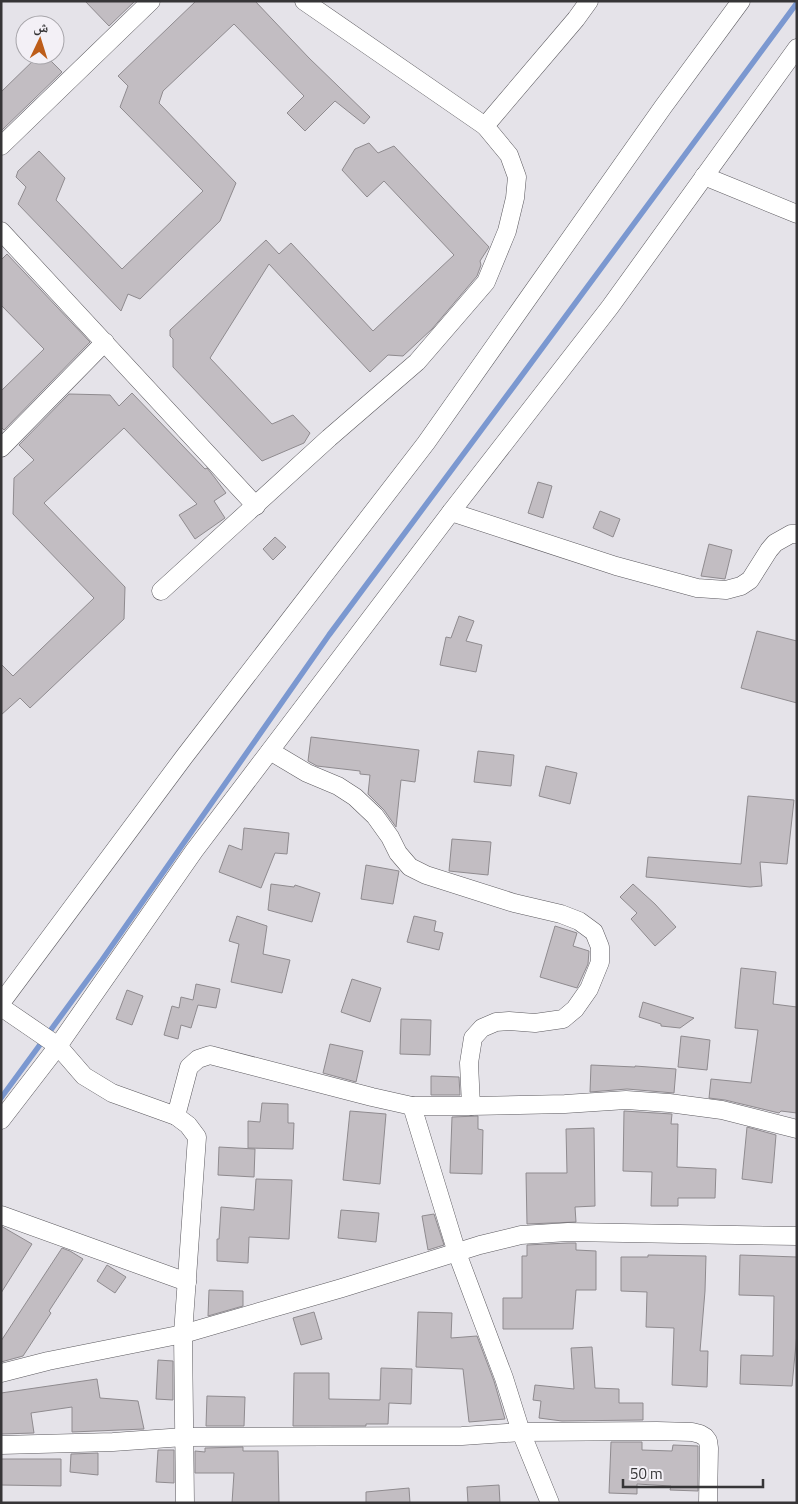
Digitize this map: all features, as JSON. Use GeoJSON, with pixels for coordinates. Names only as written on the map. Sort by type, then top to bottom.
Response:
{"type":"FeatureCollection","features":[{"type":"Feature","properties":{"kind":"street"},"geometry":{"type":"LineString","coordinates":[[1,146],[151,1]]}},
{"type":"Feature","properties":{"kind":"street"},"geometry":{"type":"LineString","coordinates":[[161,591],[329,438],[417,362],[486,282],[508,231],[517,177],[510,155],[486,126],[304,1]]}},
{"type":"Feature","properties":{"kind":"street"},"geometry":{"type":"LineString","coordinates":[[486,126],[576,20],[589,1]]}},
{"type":"Feature","properties":{"kind":"street"},"geometry":{"type":"LineString","coordinates":[[184,1503],[183,1334],[197,1138],[188,1125],[176,1116],[112,1093],[84,1076],[58,1046],[1,1005],[184,757],[426,443],[663,107],[741,1]]}},
{"type":"Feature","properties":{"kind":"street"},"geometry":{"type":"LineString","coordinates":[[1,1120],[58,1046],[194,851],[610,306],[797,48]]}},
{"type":"Feature","properties":{"kind":"street"},"geometry":{"type":"LineString","coordinates":[[704,176],[797,214]]}},
{"type":"Feature","properties":{"kind":"street"},"geometry":{"type":"LineString","coordinates":[[1,231],[256,506]]}},
{"type":"Feature","properties":{"kind":"street"},"geometry":{"type":"LineString","coordinates":[[1,448],[104,342]]}},
{"type":"Feature","properties":{"kind":"street"},"geometry":{"type":"LineString","coordinates":[[451,512],[616,566],[698,588],[726,590],[741,586],[750,580],[775,543],[791,534],[797,534]]}},
{"type":"Feature","properties":{"kind":"street"},"geometry":{"type":"LineString","coordinates":[[270,751],[307,773],[338,786],[355,797],[375,816],[390,837],[398,854],[410,867],[426,875],[514,903],[561,914],[579,921],[594,932],[600,947],[600,962],[589,989],[575,1009],[563,1019],[535,1023],[496,1022],[482,1028],[473,1038],[469,1063],[471,1106]]}},
{"type":"Feature","properties":{"kind":"street"},"geometry":{"type":"LineString","coordinates":[[176,1116],[189,1067],[198,1058],[210,1055],[412,1106],[565,1104],[626,1100],[722,1110],[797,1129]]}},
{"type":"Feature","properties":{"kind":"street"},"geometry":{"type":"LineString","coordinates":[[412,1106],[457,1253],[504,1378],[521,1432],[550,1503]]}},
{"type":"Feature","properties":{"kind":"street"},"geometry":{"type":"LineString","coordinates":[[1,1215],[187,1282]]}},
{"type":"Feature","properties":{"kind":"street"},"geometry":{"type":"LineString","coordinates":[[1,1374],[48,1361],[183,1334],[480,1245],[522,1235],[568,1232],[797,1236]]}},
{"type":"Feature","properties":{"kind":"street"},"geometry":{"type":"LineString","coordinates":[[1,1445],[96,1443],[184,1437],[462,1436],[521,1432],[692,1432],[705,1437],[708,1442],[708,1503]]}},
{"type":"Feature","properties":{"kind":"building"},"geometry":{"type":"Polygon","coordinates":[[[85,1],[135,1],[109,26],[85,1]]]}},
{"type":"Feature","properties":{"kind":"building"},"geometry":{"type":"Polygon","coordinates":[[[196,1],[255,1],[309,58],[370,117],[364,124],[335,101],[305,131],[287,113],[304,96],[234,24],[163,91],[159,103],[236,183],[220,221],[140,299],[128,294],[121,311],[18,204],[26,187],[16,177],[18,171],[39,151],[65,178],[56,200],[122,269],[203,191],[120,107],[128,86],[118,76],[196,1]]]}},
{"type":"Feature","properties":{"kind":"building"},"geometry":{"type":"Polygon","coordinates":[[[29,65],[55,65],[62,72],[1,131],[1,92],[29,65]]]}},
{"type":"Feature","properties":{"kind":"building"},"geometry":{"type":"Polygon","coordinates":[[[369,143],[378,153],[394,146],[489,247],[480,261],[481,265],[477,276],[432,329],[403,356],[388,355],[370,372],[269,264],[210,358],[272,424],[293,415],[310,433],[304,443],[262,461],[173,367],[173,339],[170,336],[170,330],[266,240],[279,254],[291,243],[373,331],[454,255],[384,181],[367,197],[342,170],[355,149],[369,143]]]}},
{"type":"Feature","properties":{"kind":"building"},"geometry":{"type":"Polygon","coordinates":[[[7,254],[90,342],[4,430],[1,427],[1,391],[44,349],[1,305],[1,260],[7,254]]]}},
{"type":"Feature","properties":{"kind":"building"},"geometry":{"type":"Polygon","coordinates":[[[132,393],[215,478],[226,493],[214,501],[225,518],[195,539],[179,515],[197,504],[124,428],[44,503],[125,587],[124,619],[30,708],[20,698],[1,715],[1,664],[13,676],[94,598],[13,514],[14,478],[34,460],[19,445],[69,394],[110,395],[119,406],[132,393]]]}},
{"type":"Feature","properties":{"kind":"building"},"geometry":{"type":"Polygon","coordinates":[[[538,482],[552,486],[543,518],[528,513],[538,482]]]}},
{"type":"Feature","properties":{"kind":"building"},"geometry":{"type":"Polygon","coordinates":[[[600,511],[620,519],[613,537],[593,528],[600,511]]]}},
{"type":"Feature","properties":{"kind":"building"},"geometry":{"type":"Polygon","coordinates":[[[275,537],[286,547],[273,560],[263,549],[275,537]]]}},
{"type":"Feature","properties":{"kind":"building"},"geometry":{"type":"Polygon","coordinates":[[[709,544],[732,550],[725,579],[701,576],[709,544]]]}},
{"type":"Feature","properties":{"kind":"building"},"geometry":{"type":"Polygon","coordinates":[[[459,616],[474,621],[466,641],[482,645],[476,672],[440,665],[446,637],[451,638],[459,616]]]}},
{"type":"Feature","properties":{"kind":"building"},"geometry":{"type":"Polygon","coordinates":[[[757,631],[797,641],[797,703],[741,688],[757,631]]]}},
{"type":"Feature","properties":{"kind":"building"},"geometry":{"type":"Polygon","coordinates":[[[311,737],[419,750],[415,782],[401,780],[396,827],[384,810],[368,794],[370,775],[360,774],[360,771],[317,766],[308,761],[311,737]]]}},
{"type":"Feature","properties":{"kind":"building"},"geometry":{"type":"Polygon","coordinates":[[[478,751],[514,755],[511,786],[474,782],[478,751]]]}},
{"type":"Feature","properties":{"kind":"building"},"geometry":{"type":"Polygon","coordinates":[[[546,766],[577,773],[570,804],[539,796],[546,766]]]}},
{"type":"Feature","properties":{"kind":"building"},"geometry":{"type":"Polygon","coordinates":[[[748,796],[794,800],[787,864],[760,862],[762,886],[750,887],[646,877],[648,857],[741,864],[748,796]]]}},
{"type":"Feature","properties":{"kind":"building"},"geometry":{"type":"Polygon","coordinates":[[[244,828],[289,833],[287,854],[275,853],[261,888],[219,872],[229,845],[242,850],[244,828]]]}},
{"type":"Feature","properties":{"kind":"building"},"geometry":{"type":"Polygon","coordinates":[[[452,839],[491,842],[488,875],[449,871],[452,839]]]}},
{"type":"Feature","properties":{"kind":"building"},"geometry":{"type":"Polygon","coordinates":[[[366,865],[399,871],[393,904],[361,899],[366,865]]]}},
{"type":"Feature","properties":{"kind":"building"},"geometry":{"type":"Polygon","coordinates":[[[271,884],[294,887],[295,885],[320,893],[312,922],[268,910],[271,884]]]}},
{"type":"Feature","properties":{"kind":"building"},"geometry":{"type":"Polygon","coordinates":[[[633,884],[676,927],[655,946],[631,919],[637,913],[620,897],[633,884]]]}},
{"type":"Feature","properties":{"kind":"building"},"geometry":{"type":"Polygon","coordinates":[[[237,916],[267,926],[263,954],[290,960],[282,993],[231,982],[239,944],[229,941],[237,916]]]}},
{"type":"Feature","properties":{"kind":"building"},"geometry":{"type":"Polygon","coordinates":[[[414,916],[436,921],[434,931],[443,933],[439,950],[407,942],[414,916]]]}},
{"type":"Feature","properties":{"kind":"building"},"geometry":{"type":"Polygon","coordinates":[[[555,926],[577,933],[573,946],[589,951],[588,964],[577,988],[540,977],[555,926]]]}},
{"type":"Feature","properties":{"kind":"building"},"geometry":{"type":"Polygon","coordinates":[[[741,968],[776,972],[773,1004],[797,1007],[797,1113],[781,1111],[779,1113],[709,1098],[711,1079],[751,1083],[758,1030],[735,1028],[741,968]]]}},
{"type":"Feature","properties":{"kind":"building"},"geometry":{"type":"Polygon","coordinates":[[[352,979],[381,988],[370,1022],[341,1012],[352,979]]]}},
{"type":"Feature","properties":{"kind":"building"},"geometry":{"type":"Polygon","coordinates":[[[196,984],[220,989],[216,1008],[198,1005],[191,1028],[181,1025],[178,1039],[164,1035],[172,1006],[179,1008],[181,997],[193,1000],[196,984]]]}},
{"type":"Feature","properties":{"kind":"building"},"geometry":{"type":"Polygon","coordinates":[[[127,990],[143,996],[132,1025],[116,1019],[127,990]]]}},
{"type":"Feature","properties":{"kind":"building"},"geometry":{"type":"Polygon","coordinates":[[[643,1002],[694,1018],[680,1028],[661,1026],[661,1024],[639,1017],[643,1002]]]}},
{"type":"Feature","properties":{"kind":"building"},"geometry":{"type":"Polygon","coordinates":[[[401,1019],[431,1020],[430,1055],[400,1054],[401,1019]]]}},
{"type":"Feature","properties":{"kind":"building"},"geometry":{"type":"Polygon","coordinates":[[[681,1036],[710,1040],[707,1070],[678,1067],[681,1036]]]}},
{"type":"Feature","properties":{"kind":"building"},"geometry":{"type":"Polygon","coordinates":[[[330,1044],[363,1051],[356,1082],[323,1073],[330,1044]]]}},
{"type":"Feature","properties":{"kind":"building"},"geometry":{"type":"Polygon","coordinates":[[[591,1065],[676,1069],[674,1093],[627,1089],[590,1092],[591,1065]]]}},
{"type":"Feature","properties":{"kind":"building"},"geometry":{"type":"Polygon","coordinates":[[[431,1076],[459,1077],[460,1095],[431,1095],[431,1076]]]}},
{"type":"Feature","properties":{"kind":"building"},"geometry":{"type":"Polygon","coordinates":[[[262,1103],[288,1104],[288,1123],[294,1123],[293,1149],[248,1148],[248,1121],[260,1122],[262,1103]]]}},
{"type":"Feature","properties":{"kind":"building"},"geometry":{"type":"Polygon","coordinates":[[[350,1111],[386,1114],[380,1184],[343,1180],[350,1111]]]}},
{"type":"Feature","properties":{"kind":"building"},"geometry":{"type":"Polygon","coordinates":[[[624,1111],[672,1114],[671,1124],[678,1124],[677,1167],[716,1169],[715,1198],[678,1198],[678,1206],[651,1206],[652,1172],[623,1171],[624,1111]]]}},
{"type":"Feature","properties":{"kind":"building"},"geometry":{"type":"Polygon","coordinates":[[[478,1116],[478,1129],[483,1130],[482,1174],[450,1173],[452,1117],[478,1116]]]}},
{"type":"Feature","properties":{"kind":"building"},"geometry":{"type":"Polygon","coordinates":[[[747,1127],[776,1135],[772,1183],[742,1179],[747,1127]]]}},
{"type":"Feature","properties":{"kind":"building"},"geometry":{"type":"Polygon","coordinates":[[[594,1128],[595,1206],[575,1207],[576,1222],[527,1224],[526,1173],[567,1173],[566,1129],[594,1128]]]}},
{"type":"Feature","properties":{"kind":"building"},"geometry":{"type":"Polygon","coordinates":[[[219,1147],[255,1149],[254,1177],[218,1175],[219,1147]]]}},
{"type":"Feature","properties":{"kind":"building"},"geometry":{"type":"Polygon","coordinates":[[[256,1179],[292,1180],[289,1239],[249,1237],[248,1263],[217,1261],[217,1239],[219,1239],[221,1207],[254,1210],[256,1179]]]}},
{"type":"Feature","properties":{"kind":"building"},"geometry":{"type":"Polygon","coordinates":[[[341,1210],[379,1213],[376,1242],[338,1238],[341,1210]]]}},
{"type":"Feature","properties":{"kind":"building"},"geometry":{"type":"Polygon","coordinates":[[[434,1214],[444,1245],[428,1250],[422,1216],[434,1214]]]}},
{"type":"Feature","properties":{"kind":"building"},"geometry":{"type":"Polygon","coordinates":[[[1,1226],[32,1244],[1,1293],[1,1226]]]}},
{"type":"Feature","properties":{"kind":"building"},"geometry":{"type":"Polygon","coordinates":[[[576,1243],[576,1250],[596,1251],[596,1290],[576,1290],[573,1329],[503,1329],[503,1298],[522,1298],[522,1256],[527,1256],[527,1245],[576,1243]]]}},
{"type":"Feature","properties":{"kind":"building"},"geometry":{"type":"Polygon","coordinates":[[[62,1248],[83,1259],[49,1311],[51,1313],[23,1356],[1,1362],[1,1341],[62,1248]]]}},
{"type":"Feature","properties":{"kind":"building"},"geometry":{"type":"Polygon","coordinates":[[[648,1255],[706,1256],[700,1351],[708,1351],[707,1387],[672,1385],[674,1328],[646,1327],[647,1292],[621,1291],[621,1257],[648,1257],[648,1255]]]}},
{"type":"Feature","properties":{"kind":"building"},"geometry":{"type":"Polygon","coordinates":[[[740,1255],[797,1257],[797,1333],[792,1386],[740,1384],[741,1355],[773,1356],[774,1296],[739,1295],[740,1255]]]}},
{"type":"Feature","properties":{"kind":"building"},"geometry":{"type":"Polygon","coordinates":[[[107,1265],[126,1277],[115,1293],[97,1281],[107,1265]]]}},
{"type":"Feature","properties":{"kind":"building"},"geometry":{"type":"Polygon","coordinates":[[[209,1290],[243,1291],[243,1306],[208,1316],[209,1290]]]}},
{"type":"Feature","properties":{"kind":"building"},"geometry":{"type":"Polygon","coordinates":[[[314,1312],[322,1339],[301,1345],[293,1318],[314,1312]]]}},
{"type":"Feature","properties":{"kind":"building"},"geometry":{"type":"Polygon","coordinates":[[[418,1312],[452,1313],[451,1338],[477,1336],[494,1381],[505,1419],[469,1422],[463,1369],[416,1367],[418,1312]]]}},
{"type":"Feature","properties":{"kind":"building"},"geometry":{"type":"Polygon","coordinates":[[[592,1347],[595,1388],[619,1389],[619,1403],[643,1403],[643,1420],[562,1421],[539,1418],[541,1401],[533,1400],[535,1385],[574,1389],[571,1348],[592,1347]]]}},
{"type":"Feature","properties":{"kind":"building"},"geometry":{"type":"Polygon","coordinates":[[[158,1360],[173,1361],[173,1400],[156,1399],[158,1360]]]}},
{"type":"Feature","properties":{"kind":"building"},"geometry":{"type":"Polygon","coordinates":[[[381,1368],[412,1369],[411,1404],[389,1403],[388,1424],[366,1424],[366,1426],[293,1426],[294,1373],[329,1373],[329,1399],[380,1400],[381,1368]]]}},
{"type":"Feature","properties":{"kind":"building"},"geometry":{"type":"Polygon","coordinates":[[[97,1379],[100,1398],[138,1401],[144,1429],[72,1432],[72,1407],[31,1413],[34,1433],[1,1434],[1,1393],[97,1379]]]}},
{"type":"Feature","properties":{"kind":"building"},"geometry":{"type":"Polygon","coordinates":[[[207,1396],[245,1397],[244,1426],[206,1426],[207,1396]]]}},
{"type":"Feature","properties":{"kind":"building"},"geometry":{"type":"Polygon","coordinates":[[[611,1442],[642,1442],[642,1450],[672,1451],[673,1445],[698,1446],[698,1491],[670,1490],[671,1486],[637,1484],[637,1494],[609,1493],[611,1442]]]}},
{"type":"Feature","properties":{"kind":"building"},"geometry":{"type":"Polygon","coordinates":[[[243,1447],[243,1451],[278,1451],[279,1503],[232,1503],[234,1473],[195,1473],[195,1451],[205,1452],[205,1448],[243,1447]]]}},
{"type":"Feature","properties":{"kind":"building"},"geometry":{"type":"Polygon","coordinates":[[[158,1450],[174,1450],[174,1483],[156,1482],[158,1450]]]}},
{"type":"Feature","properties":{"kind":"building"},"geometry":{"type":"Polygon","coordinates":[[[98,1453],[98,1475],[70,1472],[71,1454],[98,1453]]]}},
{"type":"Feature","properties":{"kind":"building"},"geometry":{"type":"Polygon","coordinates":[[[1,1459],[61,1459],[61,1486],[1,1485],[1,1459]]]}},
{"type":"Feature","properties":{"kind":"building"},"geometry":{"type":"Polygon","coordinates":[[[499,1485],[500,1503],[468,1503],[467,1487],[499,1485]]]}},
{"type":"Feature","properties":{"kind":"building"},"geometry":{"type":"Polygon","coordinates":[[[409,1488],[410,1503],[366,1503],[366,1492],[409,1488]]]}},
{"type":"Feature","properties":{"kind":"waterway"},"geometry":{"type":"LineString","coordinates":[[1,1098],[102,960],[329,635],[797,3]]}}]}
